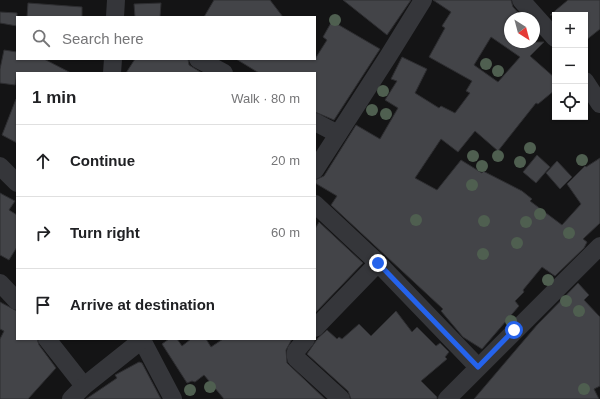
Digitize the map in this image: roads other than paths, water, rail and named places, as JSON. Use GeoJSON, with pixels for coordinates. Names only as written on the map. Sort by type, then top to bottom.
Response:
{"type":"FeatureCollection","features":[{"type":"Feature","properties":{"kind":"street"},"geometry":{"type":"LineString","coordinates":[[115,16],[116,0]]}},
{"type":"Feature","properties":{"kind":"street"},"geometry":{"type":"LineString","coordinates":[[316,168],[423,0]]}},
{"type":"Feature","properties":{"kind":"street"},"geometry":{"type":"LineString","coordinates":[[521,0],[552,35]]}},
{"type":"Feature","properties":{"kind":"street"},"geometry":{"type":"LineString","coordinates":[[112,72],[113,60]]}},
{"type":"Feature","properties":{"kind":"street"},"geometry":{"type":"LineString","coordinates":[[200,60],[222,72]]}},
{"type":"Feature","properties":{"kind":"street"},"geometry":{"type":"LineString","coordinates":[[587,84],[600,104]]}},
{"type":"Feature","properties":{"kind":"street"},"geometry":{"type":"LineString","coordinates":[[316,123],[338,134]]}},
{"type":"Feature","properties":{"kind":"street"},"geometry":{"type":"LineString","coordinates":[[0,166],[16,182]]}},
{"type":"Feature","properties":{"kind":"street"},"geometry":{"type":"LineString","coordinates":[[316,205],[378,263],[478,367]]}},
{"type":"Feature","properties":{"kind":"street"},"geometry":{"type":"LineString","coordinates":[[458,395],[478,367],[600,246]]}},
{"type":"Feature","properties":{"kind":"street"},"geometry":{"type":"LineString","coordinates":[[316,327],[378,263]]}},
{"type":"Feature","properties":{"kind":"street"},"geometry":{"type":"LineString","coordinates":[[0,283],[16,300]]}},
{"type":"Feature","properties":{"kind":"street"},"geometry":{"type":"LineString","coordinates":[[48,340],[84,386]]}},
{"type":"Feature","properties":{"kind":"street"},"geometry":{"type":"LineString","coordinates":[[70,399],[84,386],[143,340],[173,399]]}},
{"type":"Feature","properties":{"kind":"street"},"geometry":{"type":"LineString","coordinates":[[305,340],[296,351],[296,358],[341,399]]}}]}
